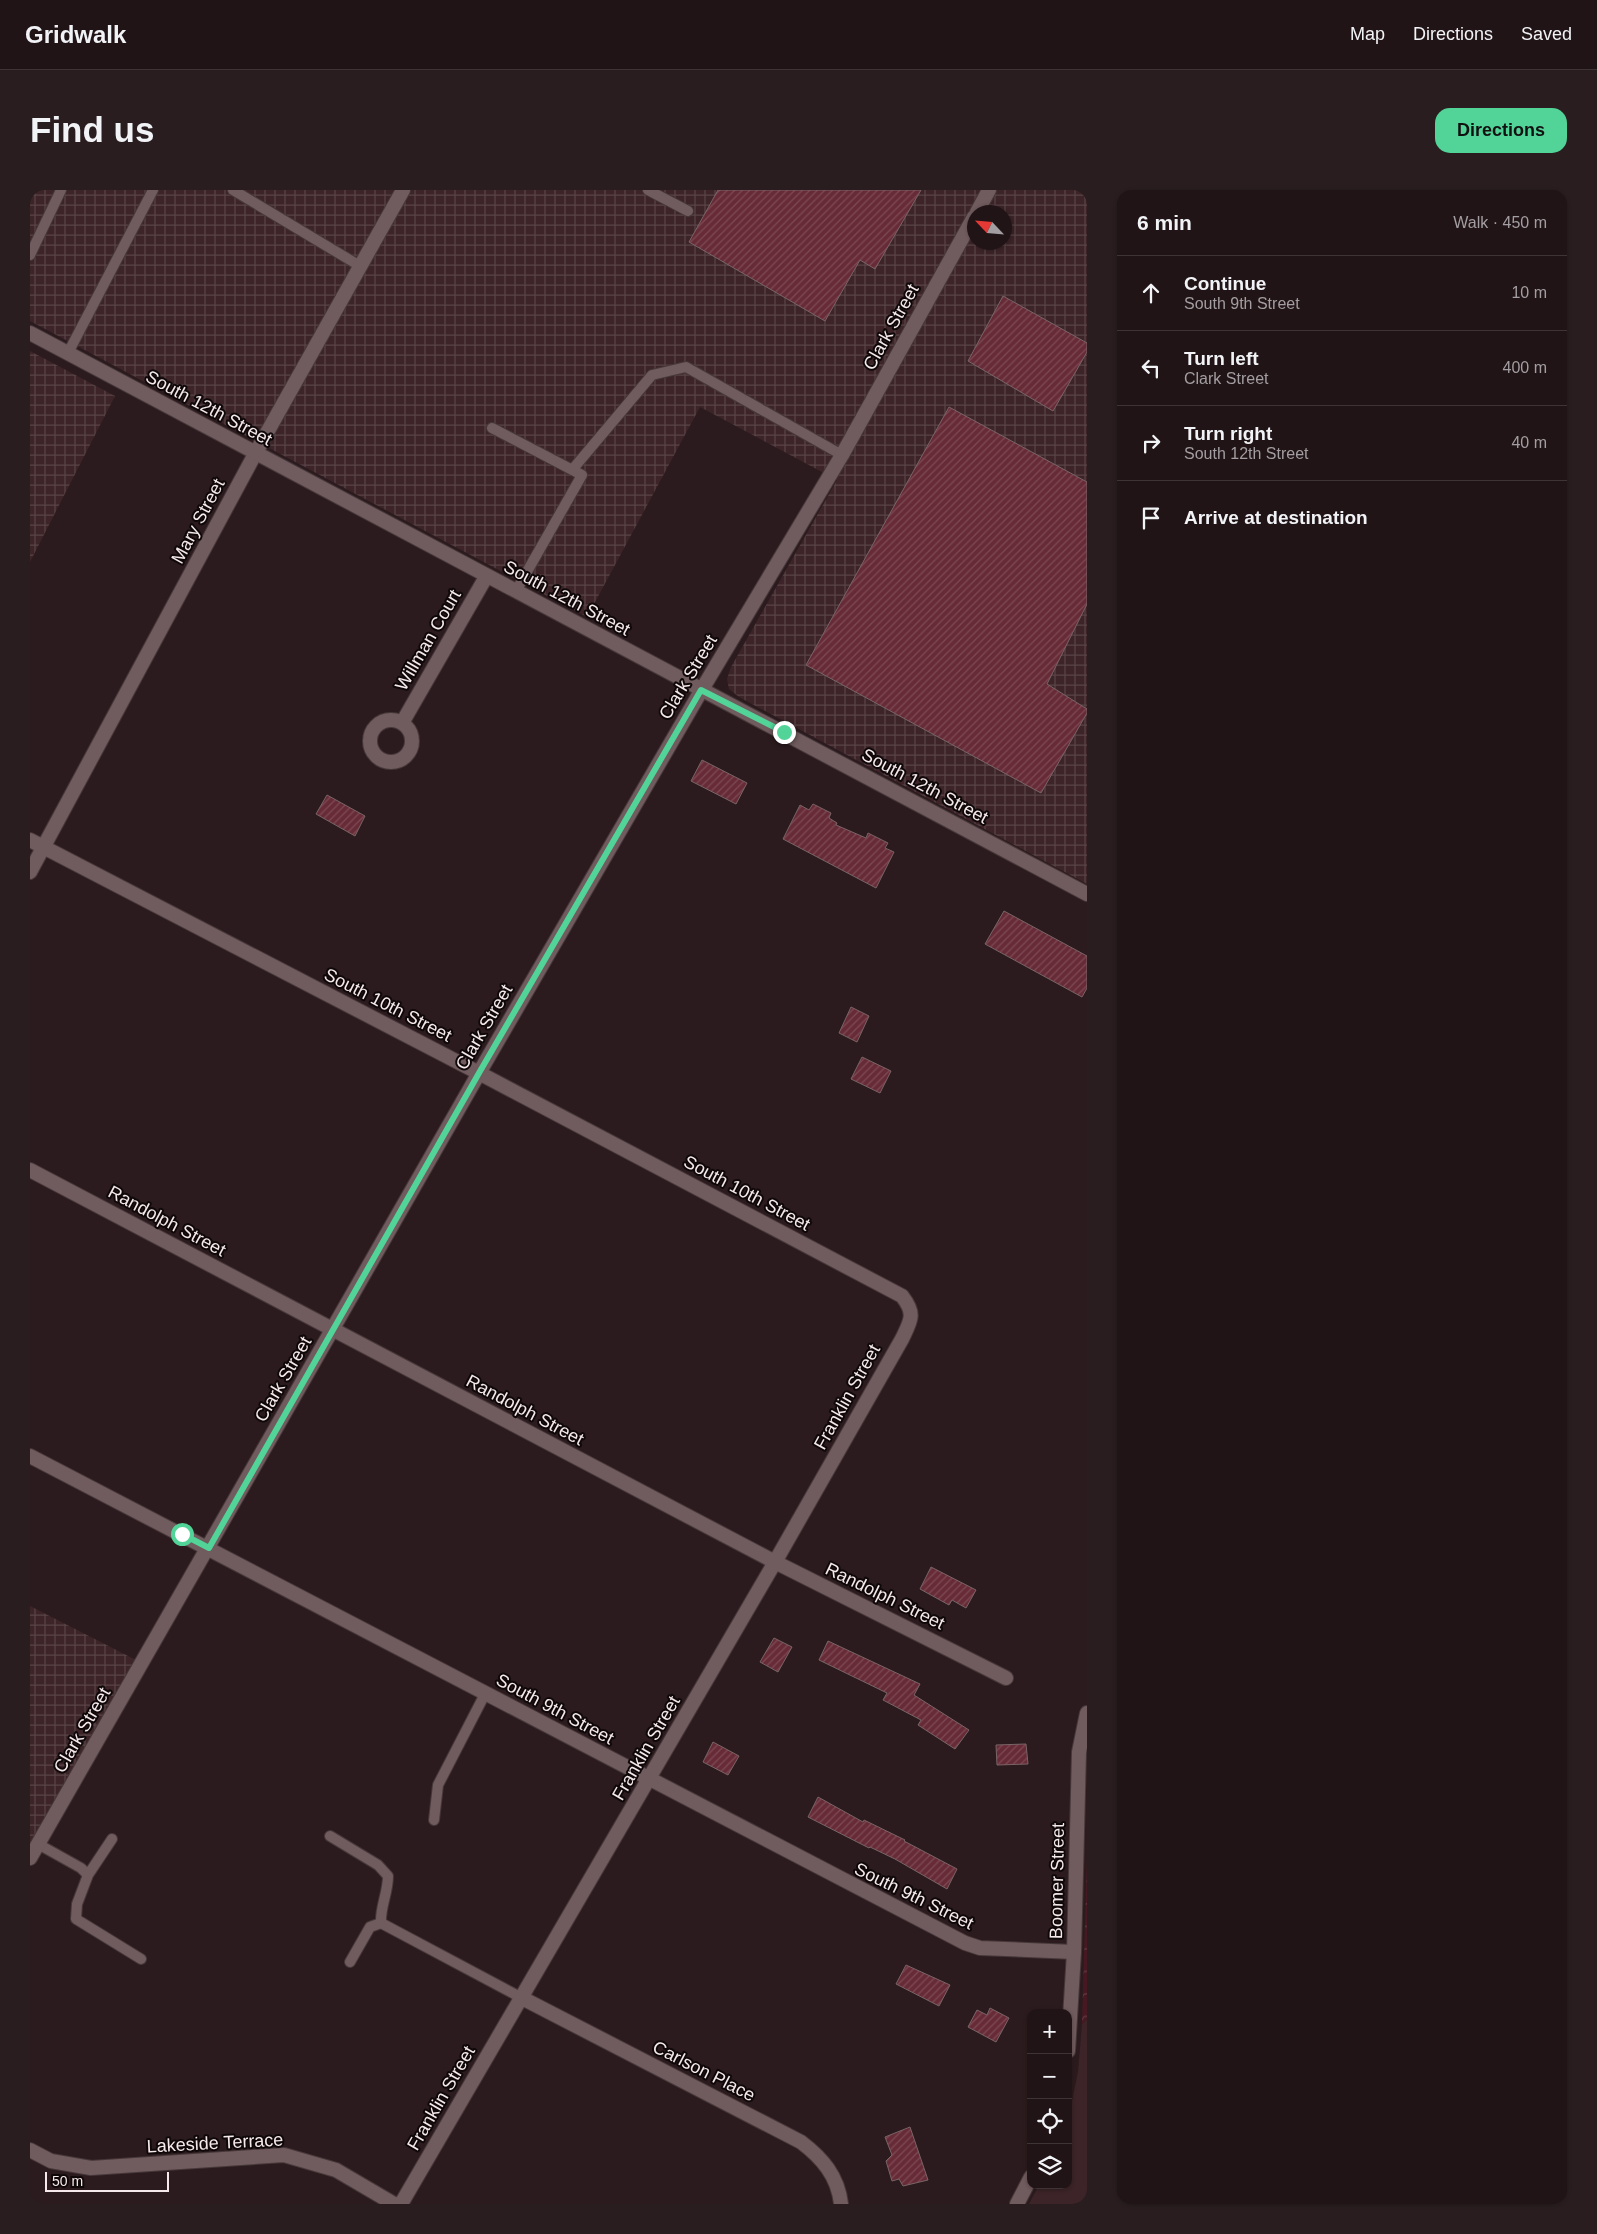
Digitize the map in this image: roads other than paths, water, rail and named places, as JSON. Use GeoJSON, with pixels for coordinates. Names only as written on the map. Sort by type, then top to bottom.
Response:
{"type":"FeatureCollection","features":[{"type":"Feature","properties":{"kind":"street","name":"Mary Street"},"geometry":{"type":"LineString","coordinates":[[30,872],[255,454],[403,190]]}},
{"type":"Feature","properties":{"kind":"street"},"geometry":{"type":"LineString","coordinates":[[981,205],[989,190]]}},
{"type":"Feature","properties":{"kind":"street","name":"Clark Street"},"geometry":{"type":"LineString","coordinates":[[30,1858],[479,1073],[701,690],[842,455],[967,230]]}},
{"type":"Feature","properties":{"kind":"street","name":"South 12th Street"},"geometry":{"type":"LineString","coordinates":[[30,333],[486,577],[516,591],[1087,894]]}},
{"type":"Feature","properties":{"kind":"street","name":"Willman Court"},"geometry":{"type":"LineString","coordinates":[[402,723],[486,577]]}},
{"type":"Feature","properties":{"kind":"street","name":"South 10th Street"},"geometry":{"type":"LineString","coordinates":[[30,840],[479,1073],[902,1296],[910,1307]]}},
{"type":"Feature","properties":{"kind":"street","name":"Randolph Street"},"geometry":{"type":"LineString","coordinates":[[30,1170],[776,1562],[1006,1678]]}},
{"type":"Feature","properties":{"kind":"street","name":"Franklin Street"},"geometry":{"type":"LineString","coordinates":[[401,2204],[776,1562],[902,1338],[911,1319],[910,1307]]}},
{"type":"Feature","properties":{"kind":"street","name":"South 9th Street"},"geometry":{"type":"LineString","coordinates":[[30,1456],[965,1943],[980,1948],[1074,1952]]}},
{"type":"Feature","properties":{"kind":"street","name":"Boomer Street"},"geometry":{"type":"LineString","coordinates":[[1071,2009],[1074,1952],[1079,1752],[1087,1713]]}},
{"type":"Feature","properties":{"kind":"street","name":"Carlson Place"},"geometry":{"type":"LineString","coordinates":[[522,1998],[801,2142],[816,2154],[830,2171],[837,2184],[841,2204]]}},
{"type":"Feature","properties":{"kind":"street","name":"Lakeside Terrace"},"geometry":{"type":"LineString","coordinates":[[30,2150],[51,2160],[91,2168],[284,2155],[336,2170],[394,2204]]}},
{"type":"Feature","properties":{"kind":"street"},"geometry":{"type":"LineString","coordinates":[[1017,2204],[1027,2185]]}},
{"type":"Feature","properties":{"kind":"lane"},"geometry":{"type":"LineString","coordinates":[[30,255],[61,190]]}},
{"type":"Feature","properties":{"kind":"lane"},"geometry":{"type":"LineString","coordinates":[[68,352],[153,190]]}},
{"type":"Feature","properties":{"kind":"lane"},"geometry":{"type":"LineString","coordinates":[[233,190],[360,266]]}},
{"type":"Feature","properties":{"kind":"lane"},"geometry":{"type":"LineString","coordinates":[[648,190],[688,211]]}},
{"type":"Feature","properties":{"kind":"lane"},"geometry":{"type":"LineString","coordinates":[[572,470],[652,375],[686,367],[842,455]]}},
{"type":"Feature","properties":{"kind":"lane"},"geometry":{"type":"LineString","coordinates":[[492,428],[582,475],[516,591]]}},
{"type":"Feature","properties":{"kind":"lane"},"geometry":{"type":"LineString","coordinates":[[434,1820],[438,1785],[485,1694]]}},
{"type":"Feature","properties":{"kind":"lane"},"geometry":{"type":"LineString","coordinates":[[330,1836],[378,1865],[388,1876],[388,1891],[381,1910],[381,1923]]}},
{"type":"Feature","properties":{"kind":"lane"},"geometry":{"type":"LineString","coordinates":[[112,1838],[88,1875],[77,1904],[76,1919],[141,1959]]}},
{"type":"Feature","properties":{"kind":"lane"},"geometry":{"type":"LineString","coordinates":[[38,1844],[81,1868],[88,1875]]}},
{"type":"Feature","properties":{"kind":"lane"},"geometry":{"type":"LineString","coordinates":[[350,1962],[370,1926],[381,1923],[522,1998]]}}]}
